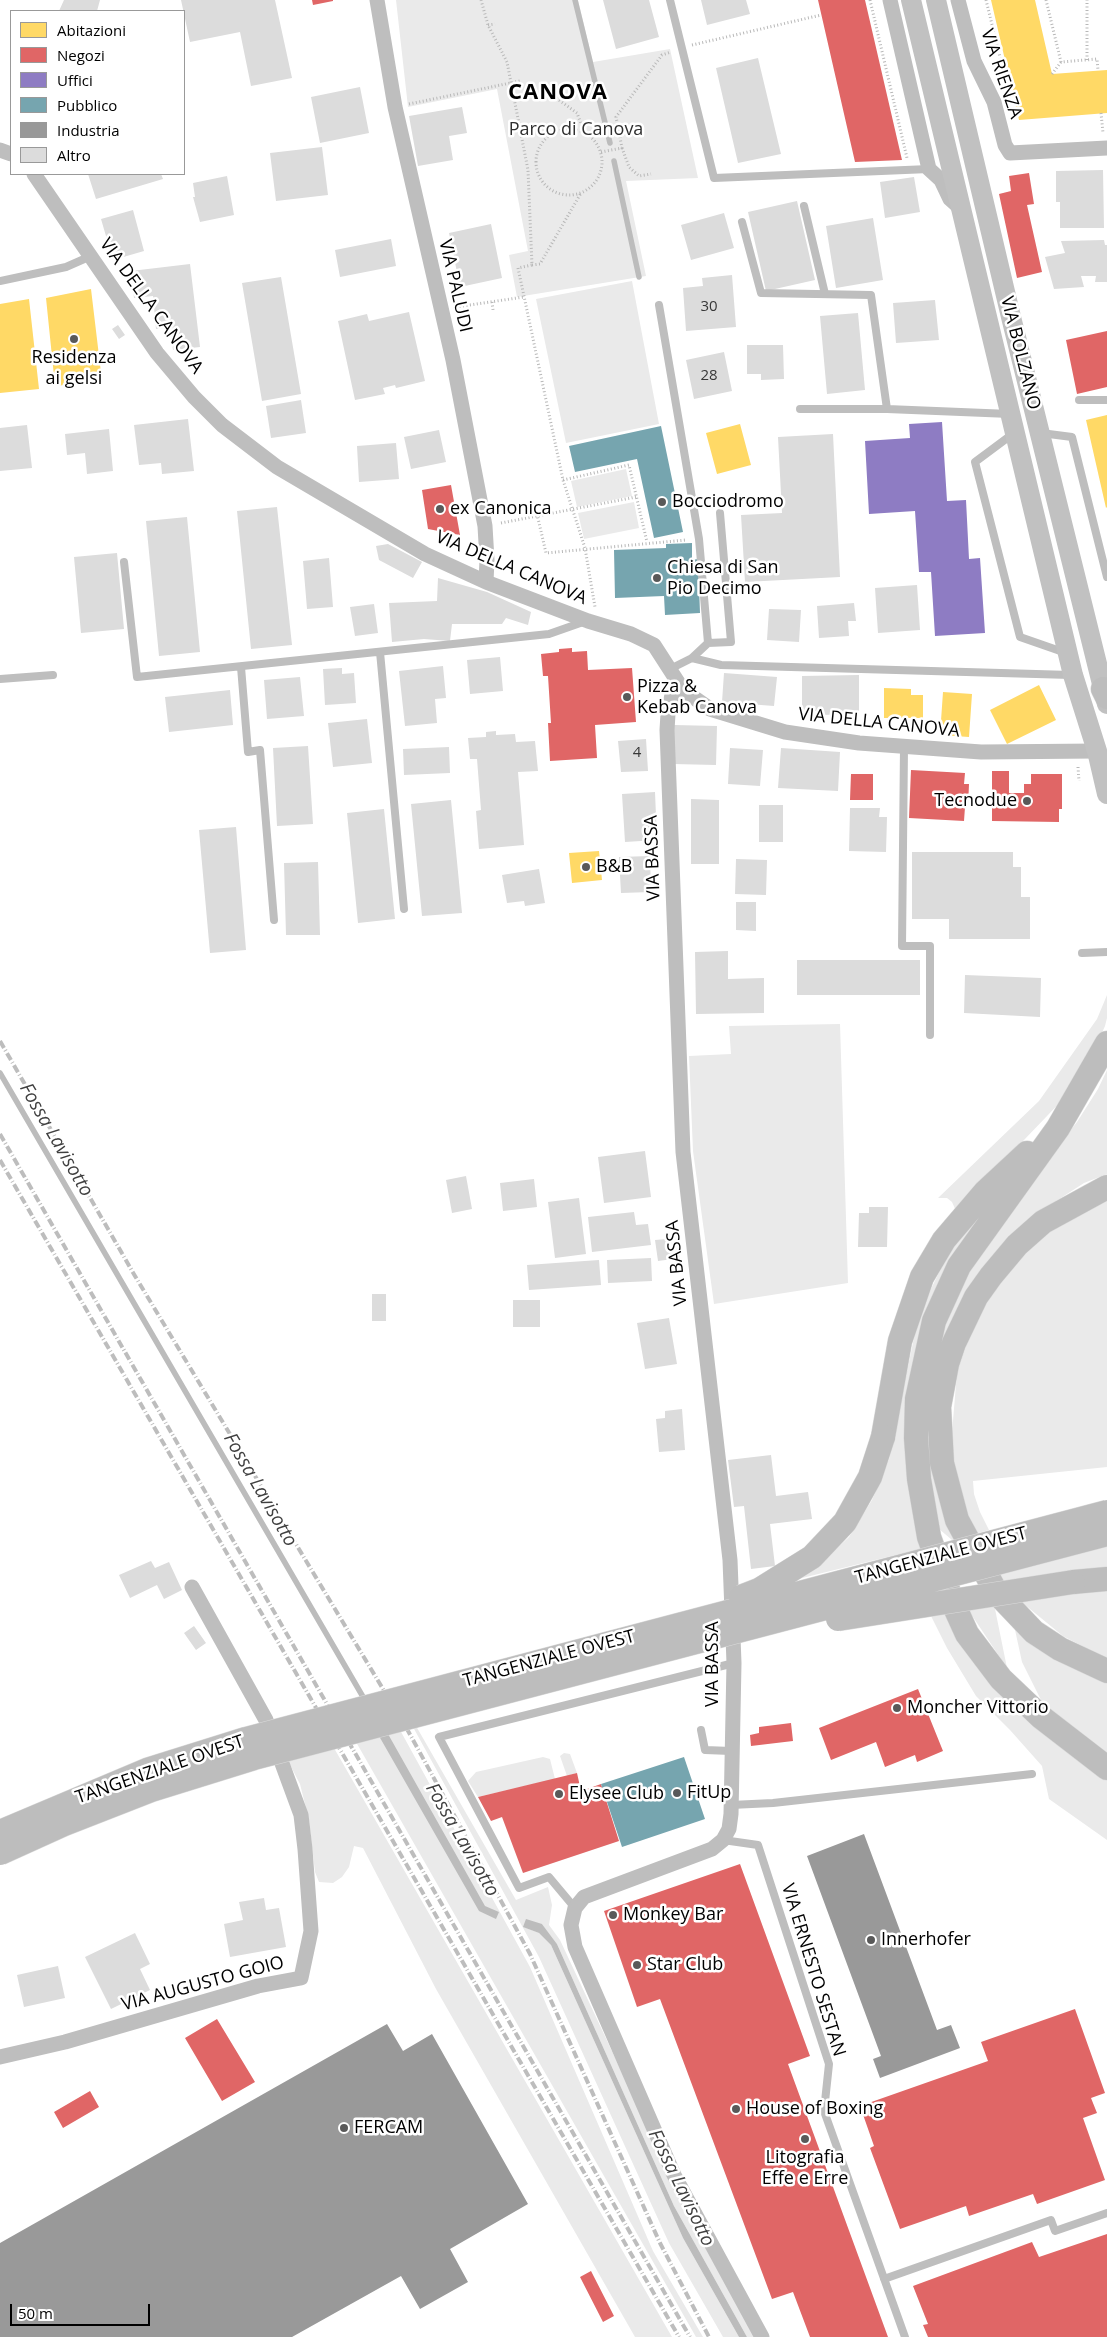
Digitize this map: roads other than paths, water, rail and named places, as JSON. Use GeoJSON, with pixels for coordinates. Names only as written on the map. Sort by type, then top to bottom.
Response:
{"type":"FeatureCollection","features":[{"type":"Feature","properties":{"kind":"highway"},"geometry":{"type":"LineString","coordinates":[[1107,1043],[1058,1128],[959,1266],[934,1321],[917,1399],[916,1438],[919,1479],[929,1537],[952,1601],[967,1634],[1001,1679],[1041,1718],[1107,1768]]}},
{"type":"Feature","properties":{"kind":"highway"},"geometry":{"type":"LineString","coordinates":[[648,1633],[760,1590],[812,1557],[845,1522],[870,1477],[883,1437],[900,1341],[922,1277],[944,1240],[985,1192],[1015,1162],[1058,1128]]}},
{"type":"Feature","properties":{"kind":"highway"},"geometry":{"type":"LineString","coordinates":[[1107,1187],[1043,1222],[1017,1245],[976,1297],[954,1344],[947,1364],[939,1407],[942,1462],[957,1520],[996,1592],[1034,1632],[1060,1649],[1107,1671]]}},
{"type":"Feature","properties":{"kind":"highway","name":"TANGENZIALE OVEST"},"geometry":{"type":"LineString","coordinates":[[0,1832],[146,1770],[246,1739],[1107,1512]]}},
{"type":"Feature","properties":{"kind":"highway","name":"TANGENZIALE OVEST"},"geometry":{"type":"LineString","coordinates":[[0,1853],[64,1824],[151,1790],[254,1758],[1107,1534]]}},
{"type":"Feature","properties":{"kind":"highway"},"geometry":{"type":"LineString","coordinates":[[929,1537],[980,1564]]}},
{"type":"Feature","properties":{"kind":"highway"},"geometry":{"type":"LineString","coordinates":[[669,1649],[867,1614],[1073,1582],[1107,1579]]}},
{"type":"Feature","properties":{"kind":"main road","name":"VIA BOLZANO"},"geometry":{"type":"LineString","coordinates":[[911,0],[1069,654],[1087,752],[1107,794]]}},
{"type":"Feature","properties":{"kind":"main road","name":"VIA BOLZANO"},"geometry":{"type":"LineString","coordinates":[[936,0],[1039,432],[1106,697]]}},
{"type":"Feature","properties":{"kind":"street","name":"VIA PALUDI"},"geometry":{"type":"LineString","coordinates":[[377,0],[395,107],[453,360],[485,526],[486,582]]}},
{"type":"Feature","properties":{"kind":"street","name":"VIA BOLZANO"},"geometry":{"type":"LineString","coordinates":[[890,0],[929,169],[941,180],[950,199],[961,209]]}},
{"type":"Feature","properties":{"kind":"street","name":"VIA RIENZA"},"geometry":{"type":"LineString","coordinates":[[958,0],[974,61],[994,102],[1005,145],[1010,152],[1107,148]]}},
{"type":"Feature","properties":{"kind":"street","name":"VIA DELLA CANOVA"},"geometry":{"type":"LineString","coordinates":[[35,175],[157,354],[194,397],[222,425],[277,467],[335,503],[425,554],[486,582],[591,614],[654,645],[683,690],[710,709],[755,724],[814,737],[904,747],[981,752],[1087,752]]}},
{"type":"Feature","properties":{"kind":"street","name":"VIA BASSA"},"geometry":{"type":"LineString","coordinates":[[672,674],[667,730],[683,1152],[730,1560],[734,1663],[731,1751],[732,1805],[729,1829],[723,1840]]}},
{"type":"Feature","properties":{"kind":"street","name":"VIA AUGUSTO GOIO"},"geometry":{"type":"LineString","coordinates":[[0,2057],[65,2042],[258,1986],[301,1978],[310,1930],[301,1815],[266,1720],[192,1587]]}},
{"type":"Feature","properties":{"kind":"street"},"geometry":{"type":"LineString","coordinates":[[723,1840],[712,1849],[638,1878],[591,1893],[584,1897],[575,1908],[571,1925],[575,1947],[652,2128],[697,2222],[762,2337]]}},
{"type":"Feature","properties":{"kind":"lane"},"geometry":{"type":"LineString","coordinates":[[670,0],[714,178],[929,169]]}},
{"type":"Feature","properties":{"kind":"lane"},"geometry":{"type":"LineString","coordinates":[[804,206],[825,294]]}},
{"type":"Feature","properties":{"kind":"lane"},"geometry":{"type":"LineString","coordinates":[[742,222],[761,293],[871,295],[887,409]]}},
{"type":"Feature","properties":{"kind":"lane"},"geometry":{"type":"LineString","coordinates":[[0,281],[66,267],[91,256]]}},
{"type":"Feature","properties":{"kind":"lane"},"geometry":{"type":"LineString","coordinates":[[659,305],[699,539],[708,644]]}},
{"type":"Feature","properties":{"kind":"lane"},"geometry":{"type":"LineString","coordinates":[[1079,400],[1107,400]]}},
{"type":"Feature","properties":{"kind":"lane","name":"VIA BOLZANO"},"geometry":{"type":"LineString","coordinates":[[800,409],[887,409],[1012,423]]}},
{"type":"Feature","properties":{"kind":"lane"},"geometry":{"type":"LineString","coordinates":[[1012,423],[976,462],[978,471],[1020,637],[1069,654]]}},
{"type":"Feature","properties":{"kind":"lane"},"geometry":{"type":"LineString","coordinates":[[1039,432],[1072,437],[1107,577]]}},
{"type":"Feature","properties":{"kind":"lane"},"geometry":{"type":"LineString","coordinates":[[672,674],[708,644],[731,642],[720,513]]}},
{"type":"Feature","properties":{"kind":"lane"},"geometry":{"type":"LineString","coordinates":[[124,562],[137,677],[549,634],[591,614]]}},
{"type":"Feature","properties":{"kind":"lane"},"geometry":{"type":"LineString","coordinates":[[380,652],[404,909]]}},
{"type":"Feature","properties":{"kind":"lane"},"geometry":{"type":"LineString","coordinates":[[692,658],[721,666],[1073,675]]}},
{"type":"Feature","properties":{"kind":"lane"},"geometry":{"type":"LineString","coordinates":[[241,667],[248,752],[260,750],[274,920]]}},
{"type":"Feature","properties":{"kind":"lane"},"geometry":{"type":"LineString","coordinates":[[0,680],[53,675]]}},
{"type":"Feature","properties":{"kind":"lane"},"geometry":{"type":"LineString","coordinates":[[904,747],[902,946],[930,946],[930,1035]]}},
{"type":"Feature","properties":{"kind":"lane"},"geometry":{"type":"LineString","coordinates":[[1082,953],[1107,952]]}},
{"type":"Feature","properties":{"kind":"lane"},"geometry":{"type":"LineString","coordinates":[[575,1908],[549,1877],[519,1888],[439,1737],[734,1663]]}},
{"type":"Feature","properties":{"kind":"lane"},"geometry":{"type":"LineString","coordinates":[[701,1730],[705,1750],[731,1751]]}},
{"type":"Feature","properties":{"kind":"lane"},"geometry":{"type":"LineString","coordinates":[[732,1805],[773,1803],[1032,1774]]}},
{"type":"Feature","properties":{"kind":"lane","name":"VIA ERNESTO SESTAN"},"geometry":{"type":"LineString","coordinates":[[723,1840],[758,1845],[829,2064],[824,2111],[905,2337]]}},
{"type":"Feature","properties":{"kind":"lane"},"geometry":{"type":"LineString","coordinates":[[884,2279],[1051,2220],[1055,2231],[1107,2213]]}},
{"type":"Feature","properties":{"kind":"waterway"},"geometry":{"type":"LineString","coordinates":[[575,0],[610,143]]}},
{"type":"Feature","properties":{"kind":"waterway"},"geometry":{"type":"LineString","coordinates":[[614,161],[639,277]]}},
{"type":"Feature","properties":{"kind":"waterway","name":"Fossa Lavisotto"},"geometry":{"type":"LineString","coordinates":[[0,1073],[366,1702]]}},
{"type":"Feature","properties":{"kind":"railway"},"geometry":{"type":"LineString","coordinates":[[0,1041],[135,1276],[407,1729],[530,1954],[660,2243],[709,2337]]}},
{"type":"Feature","properties":{"kind":"railway"},"geometry":{"type":"LineString","coordinates":[[0,1134],[690,2337]]}},
{"type":"Feature","properties":{"kind":"railway"},"geometry":{"type":"LineString","coordinates":[[0,1160],[679,2337]]}},
{"type":"Feature","properties":{"kind":"place","name":"Residenza ai gelsi"},"geometry":{"type":"Point","coordinates":[74,339]}},
{"type":"Feature","properties":{"kind":"place","name":"Bocciodromo"},"geometry":{"type":"Point","coordinates":[662,502]}},
{"type":"Feature","properties":{"kind":"place","name":"ex Canonica"},"geometry":{"type":"Point","coordinates":[440,509]}},
{"type":"Feature","properties":{"kind":"place","name":"Chiesa di San Pio Decimo"},"geometry":{"type":"Point","coordinates":[657,578]}},
{"type":"Feature","properties":{"kind":"place","name":"Pizza & Kebab Canova"},"geometry":{"type":"Point","coordinates":[627,697]}},
{"type":"Feature","properties":{"kind":"place","name":"Tecnodue"},"geometry":{"type":"Point","coordinates":[1027,801]}},
{"type":"Feature","properties":{"kind":"place","name":"B&B"},"geometry":{"type":"Point","coordinates":[586,867]}},
{"type":"Feature","properties":{"kind":"place","name":"Moncher Vittorio"},"geometry":{"type":"Point","coordinates":[897,1708]}},
{"type":"Feature","properties":{"kind":"place","name":"FitUp"},"geometry":{"type":"Point","coordinates":[677,1793]}},
{"type":"Feature","properties":{"kind":"place","name":"Elysee Club"},"geometry":{"type":"Point","coordinates":[559,1794]}},
{"type":"Feature","properties":{"kind":"place","name":"Monkey Bar"},"geometry":{"type":"Point","coordinates":[613,1915]}},
{"type":"Feature","properties":{"kind":"place","name":"Innerhofer"},"geometry":{"type":"Point","coordinates":[871,1940]}},
{"type":"Feature","properties":{"kind":"place","name":"Star Club"},"geometry":{"type":"Point","coordinates":[637,1965]}},
{"type":"Feature","properties":{"kind":"place","name":"House of Boxing"},"geometry":{"type":"Point","coordinates":[736,2109]}},
{"type":"Feature","properties":{"kind":"place","name":"FERCAM"},"geometry":{"type":"Point","coordinates":[344,2128]}},
{"type":"Feature","properties":{"kind":"place","name":"Litografia Effe e Erre"},"geometry":{"type":"Point","coordinates":[805,2139]}},
{"type":"Feature","properties":{"kind":"district","name":"CANOVA"},"geometry":{"type":"Point","coordinates":[558,93]}},
{"type":"Feature","properties":{"kind":"park label","name":"Parco di Canova"},"geometry":{"type":"Point","coordinates":[576,130]}}]}
